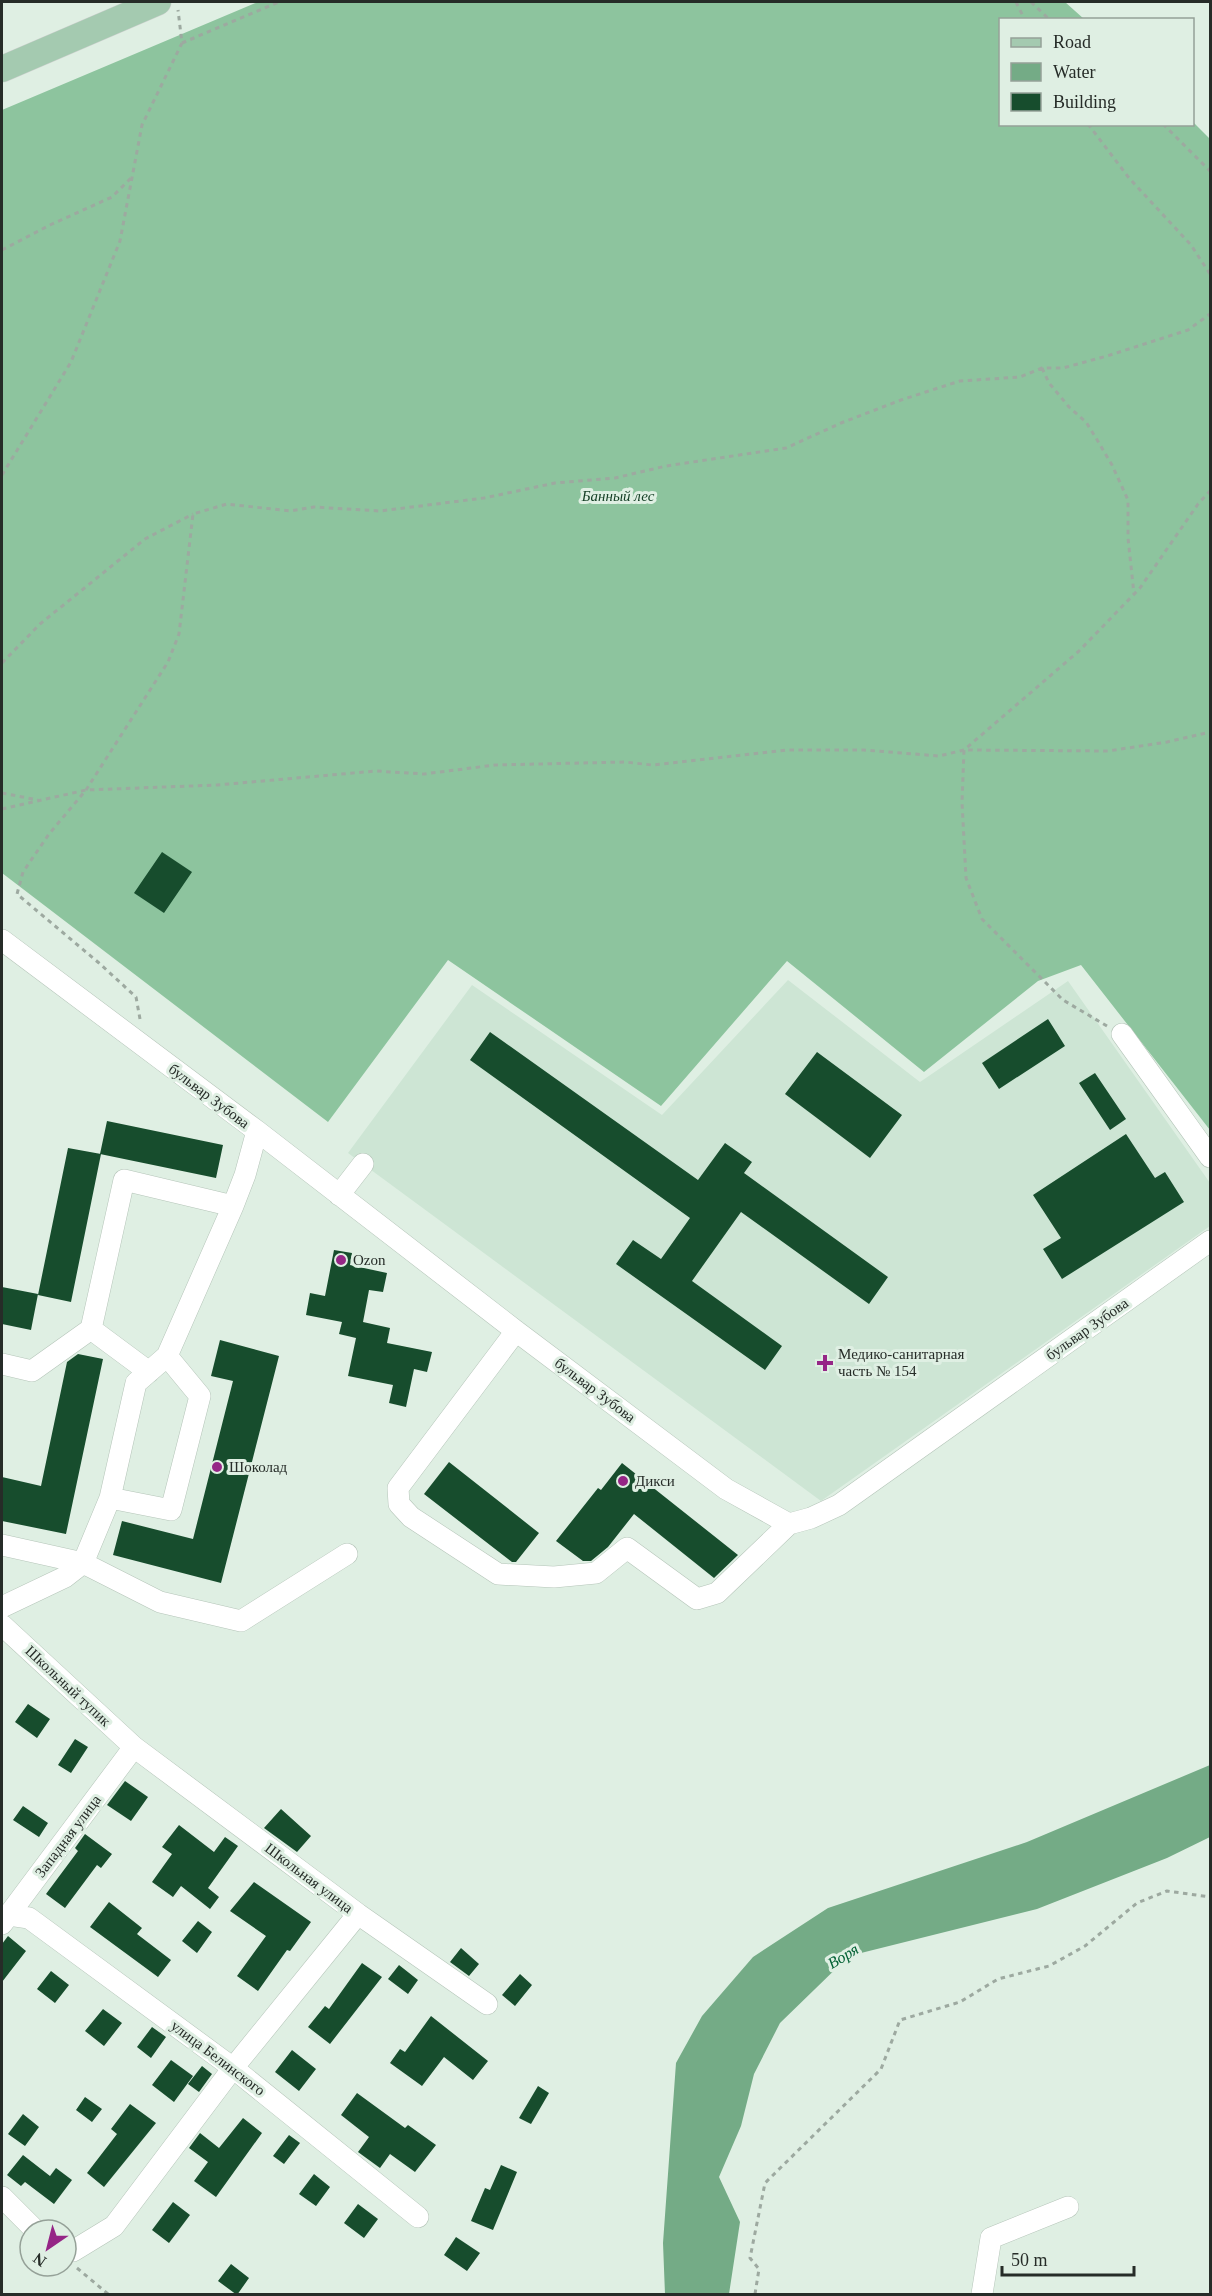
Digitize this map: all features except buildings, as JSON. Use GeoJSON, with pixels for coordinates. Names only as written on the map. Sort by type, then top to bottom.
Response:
{"type":"FeatureCollection","features":[{"type":"Feature","properties":{"kind":"main road"},"geometry":{"type":"LineString","coordinates":[[2,69],[158,2]]}},
{"type":"Feature","properties":{"kind":"street","name":"бульвар Зубова"},"geometry":{"type":"LineString","coordinates":[[2,940],[257,1131],[516,1331],[726,1489],[789,1524],[811,1518],[839,1505],[1210,1241]]}},
{"type":"Feature","properties":{"kind":"street"},"geometry":{"type":"LineString","coordinates":[[1122,1034],[1210,1157]]}},
{"type":"Feature","properties":{"kind":"street"},"geometry":{"type":"LineString","coordinates":[[2,1606],[65,1577],[83,1563],[110,1498],[136,1383],[167,1356],[233,1206],[257,1131]]}},
{"type":"Feature","properties":{"kind":"street"},"geometry":{"type":"LineString","coordinates":[[339,1195],[363,1164]]}},
{"type":"Feature","properties":{"kind":"street"},"geometry":{"type":"LineString","coordinates":[[2,1364],[32,1371],[91,1329],[124,1180],[233,1206]]}},
{"type":"Feature","properties":{"kind":"street"},"geometry":{"type":"LineString","coordinates":[[91,1329],[149,1372]]}},
{"type":"Feature","properties":{"kind":"street"},"geometry":{"type":"LineString","coordinates":[[516,1331],[398,1488],[399,1504],[411,1517],[498,1574],[554,1577],[596,1573],[627,1548],[697,1599],[717,1593],[789,1524]]}},
{"type":"Feature","properties":{"kind":"street"},"geometry":{"type":"LineString","coordinates":[[110,1498],[171,1510],[200,1396],[167,1356]]}},
{"type":"Feature","properties":{"kind":"street"},"geometry":{"type":"LineString","coordinates":[[2,1545],[83,1563],[160,1602],[242,1621],[347,1554]]}},
{"type":"Feature","properties":{"kind":"street","name":"Школьный тупик"},"geometry":{"type":"LineString","coordinates":[[2,1625],[134,1747]]}},
{"type":"Feature","properties":{"kind":"street","name":"Школьная улица"},"geometry":{"type":"LineString","coordinates":[[134,1747],[358,1914],[487,2004]]}},
{"type":"Feature","properties":{"kind":"street","name":"Западная улица"},"geometry":{"type":"LineString","coordinates":[[5,1920],[134,1747]]}},
{"type":"Feature","properties":{"kind":"street"},"geometry":{"type":"LineString","coordinates":[[78,2250],[114,2226],[233,2068],[358,1914]]}},
{"type":"Feature","properties":{"kind":"street","name":"улица Белинского"},"geometry":{"type":"LineString","coordinates":[[5,1920],[29,1918],[233,2068],[418,2217]]}},
{"type":"Feature","properties":{"kind":"street"},"geometry":{"type":"LineString","coordinates":[[2,2197],[23,2218]]}},
{"type":"Feature","properties":{"kind":"street"},"geometry":{"type":"LineString","coordinates":[[982,2295],[991,2238],[1068,2207]]}},
{"type":"Feature","properties":{"kind":"path"},"geometry":{"type":"LineString","coordinates":[[2,475],[71,362],[120,241],[142,125],[182,43],[177,2]]}},
{"type":"Feature","properties":{"kind":"path"},"geometry":{"type":"LineString","coordinates":[[182,43],[279,2]]}},
{"type":"Feature","properties":{"kind":"path"},"geometry":{"type":"LineString","coordinates":[[1016,2],[1024,18]]}},
{"type":"Feature","properties":{"kind":"path"},"geometry":{"type":"LineString","coordinates":[[1031,2],[1048,18]]}},
{"type":"Feature","properties":{"kind":"path"},"geometry":{"type":"LineString","coordinates":[[1090,126],[1129,178],[1191,245],[1210,274]]}},
{"type":"Feature","properties":{"kind":"path"},"geometry":{"type":"LineString","coordinates":[[1165,126],[1210,171]]}},
{"type":"Feature","properties":{"kind":"path"},"geometry":{"type":"LineString","coordinates":[[2,250],[112,197],[132,177]]}},
{"type":"Feature","properties":{"kind":"path"},"geometry":{"type":"LineString","coordinates":[[2,663],[40,624],[146,539],[193,514],[227,504],[290,511],[314,507],[380,511],[484,498],[555,483],[615,478],[666,466],[786,448],[861,416],[960,381],[1020,377],[1042,368],[1063,368],[1135,349],[1188,330],[1210,314]]}},
{"type":"Feature","properties":{"kind":"path"},"geometry":{"type":"LineString","coordinates":[[1042,368],[1048,383],[1086,422],[1112,465],[1128,500],[1128,538],[1134,594]]}},
{"type":"Feature","properties":{"kind":"path"},"geometry":{"type":"LineString","coordinates":[[1122,1034],[1063,1000],[982,919],[966,878],[962,802],[964,750],[1079,651],[1134,594],[1198,504],[1210,491]]}},
{"type":"Feature","properties":{"kind":"path"},"geometry":{"type":"LineString","coordinates":[[142,1028],[136,997],[16,894],[23,872],[49,834],[86,790],[168,662],[179,634],[193,514]]}},
{"type":"Feature","properties":{"kind":"path"},"geometry":{"type":"LineString","coordinates":[[2,809],[86,790],[217,784],[376,771],[424,774],[495,765],[625,762],[652,765],[788,750],[864,750],[939,756],[964,750],[1108,751],[1167,742],[1210,732]]}},
{"type":"Feature","properties":{"kind":"path"},"geometry":{"type":"LineString","coordinates":[[2,793],[40,800]]}},
{"type":"Feature","properties":{"kind":"path"},"geometry":{"type":"LineString","coordinates":[[755,2295],[759,2269],[750,2258],[765,2183],[881,2069],[900,2020],[960,2002],[998,1979],[1049,1966],[1085,1946],[1137,1903],[1167,1890],[1210,1897]]}},
{"type":"Feature","properties":{"kind":"path"},"geometry":{"type":"LineString","coordinates":[[78,2263],[108,2295]]}},
{"type":"Feature","properties":{"kind":"shaded area","name":"Медико-санитарная часть № 154"},"geometry":{"type":"Polygon","coordinates":[[[788,980],[920,1082],[1068,981],[1210,1183],[1210,1226],[821,1501],[348,1153],[472,985],[662,1115],[788,980]]]}},
{"type":"Feature","properties":{"kind":"green space","name":"Банный лес"},"geometry":{"type":"Polygon","coordinates":[[[258,2],[1065,2],[1083,18],[999,18],[999,126],[1194,126],[1194,123],[1210,139],[1210,1130],[1081,965],[1038,981],[924,1072],[787,961],[661,1106],[448,960],[328,1122],[2,873],[2,110],[258,2]]]}},
{"type":"Feature","properties":{"kind":"water","name":"Воря"},"geometry":{"type":"Polygon","coordinates":[[[1210,1765],[1210,1837],[1167,1858],[1037,1909],[849,1956],[780,2023],[754,2074],[741,2126],[719,2177],[740,2222],[729,2294],[665,2294],[663,2243],[676,2063],[702,2016],[753,1957],[828,1908],[1027,1842],[1210,1765]]]}},
{"type":"Feature","properties":{"kind":"place","name":"Ozon"},"geometry":{"type":"Point","coordinates":[341,1260]}},
{"type":"Feature","properties":{"kind":"place","name":"Медико-санитарная часть № 154"},"geometry":{"type":"Point","coordinates":[825,1363]}},
{"type":"Feature","properties":{"kind":"place","name":"Шоколад"},"geometry":{"type":"Point","coordinates":[217,1467]}},
{"type":"Feature","properties":{"kind":"place","name":"Дикси"},"geometry":{"type":"Point","coordinates":[623,1481]}}]}
